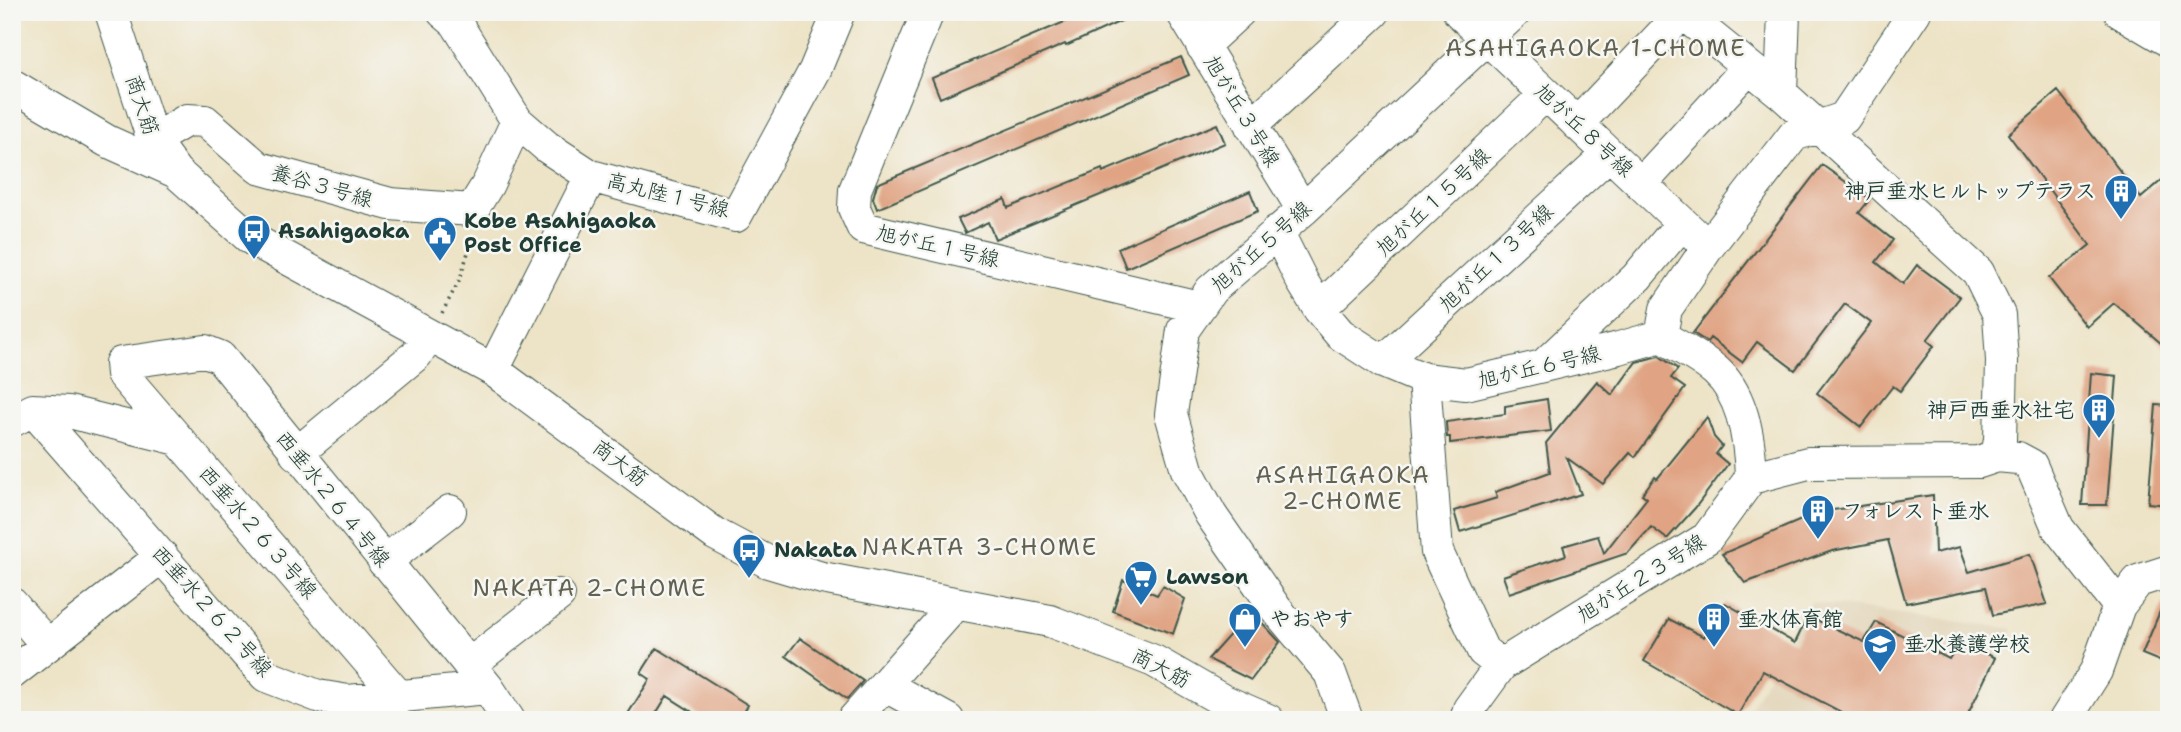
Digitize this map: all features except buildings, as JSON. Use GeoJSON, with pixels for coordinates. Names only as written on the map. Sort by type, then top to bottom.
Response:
{"type":"FeatureCollection","features":[{"type":"Feature","properties":{"kind":"street","name":"商大筋"},"geometry":{"type":"LineString","coordinates":[[111,12],[153,140],[176,172],[250,238],[493,370],[715,534],[768,562],[822,578],[1050,621],[1154,661],[1222,700],[1268,720]]}},
{"type":"Feature","properties":{"kind":"street"},"geometry":{"type":"LineString","coordinates":[[443,12],[456,23],[517,121],[547,147],[592,176]]}},
{"type":"Feature","properties":{"kind":"street","name":"高丸陸１号線"},"geometry":{"type":"LineString","coordinates":[[493,370],[592,176],[736,216],[816,70],[839,12]]}},
{"type":"Feature","properties":{"kind":"street","name":"旭が丘１号線"},"geometry":{"type":"LineString","coordinates":[[928,12],[855,190],[854,208],[863,228],[1199,307]]}},
{"type":"Feature","properties":{"kind":"street","name":"旭が丘３号線"},"geometry":{"type":"LineString","coordinates":[[1182,12],[1303,210]]}},
{"type":"Feature","properties":{"kind":"street"},"geometry":{"type":"LineString","coordinates":[[1202,46],[1239,12]]}},
{"type":"Feature","properties":{"kind":"street"},"geometry":{"type":"LineString","coordinates":[[1251,126],[1374,12]]}},
{"type":"Feature","properties":{"kind":"street","name":"旭が丘８号線"},"geometry":{"type":"LineString","coordinates":[[1459,12],[1707,247]]}},
{"type":"Feature","properties":{"kind":"street","name":"旭が丘５号線"},"geometry":{"type":"LineString","coordinates":[[1347,720],[1330,673],[1276,608],[1211,515],[1186,470],[1171,414],[1183,330],[1211,290],[1303,210],[1515,12]]}},
{"type":"Feature","properties":{"kind":"street"},"geometry":{"type":"LineString","coordinates":[[1781,93],[1784,12]]}},
{"type":"Feature","properties":{"kind":"street"},"geometry":{"type":"LineString","coordinates":[[1915,12],[1844,118],[1794,135],[1707,247],[1666,309],[1661,336],[1717,372],[1734,396],[1746,430],[1751,478],[1808,463],[1979,462],[1997,456],[2018,458],[2031,465],[2059,528],[2119,606]]}},
{"type":"Feature","properties":{"kind":"street"},"geometry":{"type":"LineString","coordinates":[[2120,12],[2169,41]]}},
{"type":"Feature","properties":{"kind":"street"},"geometry":{"type":"LineString","coordinates":[[1577,124],[1690,16],[1748,68],[1781,93],[1978,272],[1999,315],[2000,440],[1997,456]]}},
{"type":"Feature","properties":{"kind":"street"},"geometry":{"type":"LineString","coordinates":[[1641,184],[1748,68]]}},
{"type":"Feature","properties":{"kind":"street"},"geometry":{"type":"LineString","coordinates":[[12,85],[107,141],[176,172]]}},
{"type":"Feature","properties":{"kind":"street","name":"旭が丘１５号線"},"geometry":{"type":"LineString","coordinates":[[1319,309],[1546,94]]}},
{"type":"Feature","properties":{"kind":"street","name":"養谷３号線"},"geometry":{"type":"LineString","coordinates":[[153,140],[187,120],[205,121],[259,168],[390,204],[472,210]]}},
{"type":"Feature","properties":{"kind":"street"},"geometry":{"type":"LineString","coordinates":[[472,210],[488,184],[517,121]]}},
{"type":"Feature","properties":{"kind":"street","name":"旭が丘１３号線"},"geometry":{"type":"LineString","coordinates":[[1383,362],[1609,153]]}},
{"type":"Feature","properties":{"kind":"street"},"geometry":{"type":"LineString","coordinates":[[1541,368],[1637,277],[1682,223]]}},
{"type":"Feature","properties":{"kind":"street","name":"旭が丘６号線"},"geometry":{"type":"LineString","coordinates":[[1277,231],[1319,309],[1340,334],[1383,362],[1424,379],[1466,384],[1541,368],[1661,336]]}},
{"type":"Feature","properties":{"kind":"street"},"geometry":{"type":"LineString","coordinates":[[296,454],[416,355],[430,336]]}},
{"type":"Feature","properties":{"kind":"street","name":"西垂水２６４号線"},"geometry":{"type":"LineString","coordinates":[[121,363],[205,351],[220,357],[478,677],[509,720]]}},
{"type":"Feature","properties":{"kind":"street","name":"西垂水２６３号線"},"geometry":{"type":"LineString","coordinates":[[121,363],[122,374],[400,698]]}},
{"type":"Feature","properties":{"kind":"street"},"geometry":{"type":"LineString","coordinates":[[1424,379],[1437,552],[1483,651],[1501,665],[1469,709],[1465,720]]}},
{"type":"Feature","properties":{"kind":"street"},"geometry":{"type":"LineString","coordinates":[[23,416],[69,412],[178,439]]}},
{"type":"Feature","properties":{"kind":"street","name":"西垂水２６２号線"},"geometry":{"type":"LineString","coordinates":[[23,416],[162,556],[266,676],[318,696],[348,701],[400,698],[478,677]]}},
{"type":"Feature","properties":{"kind":"street","name":"旭が丘２３号線"},"geometry":{"type":"LineString","coordinates":[[1501,665],[1707,538],[1751,478]]}},
{"type":"Feature","properties":{"kind":"street"},"geometry":{"type":"LineString","coordinates":[[384,562],[450,511]]}},
{"type":"Feature","properties":{"kind":"street"},"geometry":{"type":"LineString","coordinates":[[12,673],[162,556]]}},
{"type":"Feature","properties":{"kind":"street"},"geometry":{"type":"LineString","coordinates":[[2065,720],[2096,671],[2119,606],[2138,581],[2169,571]]}},
{"type":"Feature","properties":{"kind":"street"},"geometry":{"type":"LineString","coordinates":[[478,677],[559,595]]}},
{"type":"Feature","properties":{"kind":"street"},"geometry":{"type":"LineString","coordinates":[[12,604],[47,645]]}},
{"type":"Feature","properties":{"kind":"street"},"geometry":{"type":"LineString","coordinates":[[853,720],[956,604]]}},
{"type":"Feature","properties":{"kind":"street"},"geometry":{"type":"LineString","coordinates":[[884,685],[948,720]]}},
{"type":"Feature","properties":{"kind":"path"},"geometry":{"type":"LineString","coordinates":[[430,336],[464,267],[476,222],[472,210]]}},
{"type":"Feature","properties":{"kind":"shaded area","name":"垂水養護学校"},"geometry":{"type":"Polygon","coordinates":[[[1811,602],[2013,629],[1968,720],[1743,720],[1811,602]]]}},
{"type":"Feature","properties":{"kind":"place","name":"神戸垂水ヒルトップテラス"},"geometry":{"type":"Point","coordinates":[2121,221]}},
{"type":"Feature","properties":{"kind":"place","name":"Asahigaoka"},"geometry":{"type":"Point","coordinates":[254,261]}},
{"type":"Feature","properties":{"kind":"place","name":"Kobe Asahigaoka Post Office"},"geometry":{"type":"Point","coordinates":[440,263]}},
{"type":"Feature","properties":{"kind":"place","name":"神戸西垂水社宅"},"geometry":{"type":"Point","coordinates":[2099,440]}},
{"type":"Feature","properties":{"kind":"place","name":"フォレスト垂水"},"geometry":{"type":"Point","coordinates":[1818,541]}},
{"type":"Feature","properties":{"kind":"place","name":"Nakata"},"geometry":{"type":"Point","coordinates":[749,580]}},
{"type":"Feature","properties":{"kind":"place","name":"Lawson"},"geometry":{"type":"Point","coordinates":[1141,607]}},
{"type":"Feature","properties":{"kind":"place","name":"やおやす"},"geometry":{"type":"Point","coordinates":[1245,649]}},
{"type":"Feature","properties":{"kind":"place","name":"垂水体育館"},"geometry":{"type":"Point","coordinates":[1714,649]}},
{"type":"Feature","properties":{"kind":"place","name":"垂水養護学校"},"geometry":{"type":"Point","coordinates":[1880,674]}},
{"type":"Feature","properties":{"kind":"district","name":"ASAHIGAOKA 1-CHOME"},"geometry":{"type":"Point","coordinates":[1596,48]}},
{"type":"Feature","properties":{"kind":"district","name":"ASAHIGAOKA 2-CHOME"},"geometry":{"type":"Point","coordinates":[1343,488]}},
{"type":"Feature","properties":{"kind":"district","name":"NAKATA 3-CHOME"},"geometry":{"type":"Point","coordinates":[980,547]}},
{"type":"Feature","properties":{"kind":"district","name":"NAKATA 2-CHOME"},"geometry":{"type":"Point","coordinates":[590,588]}}]}
